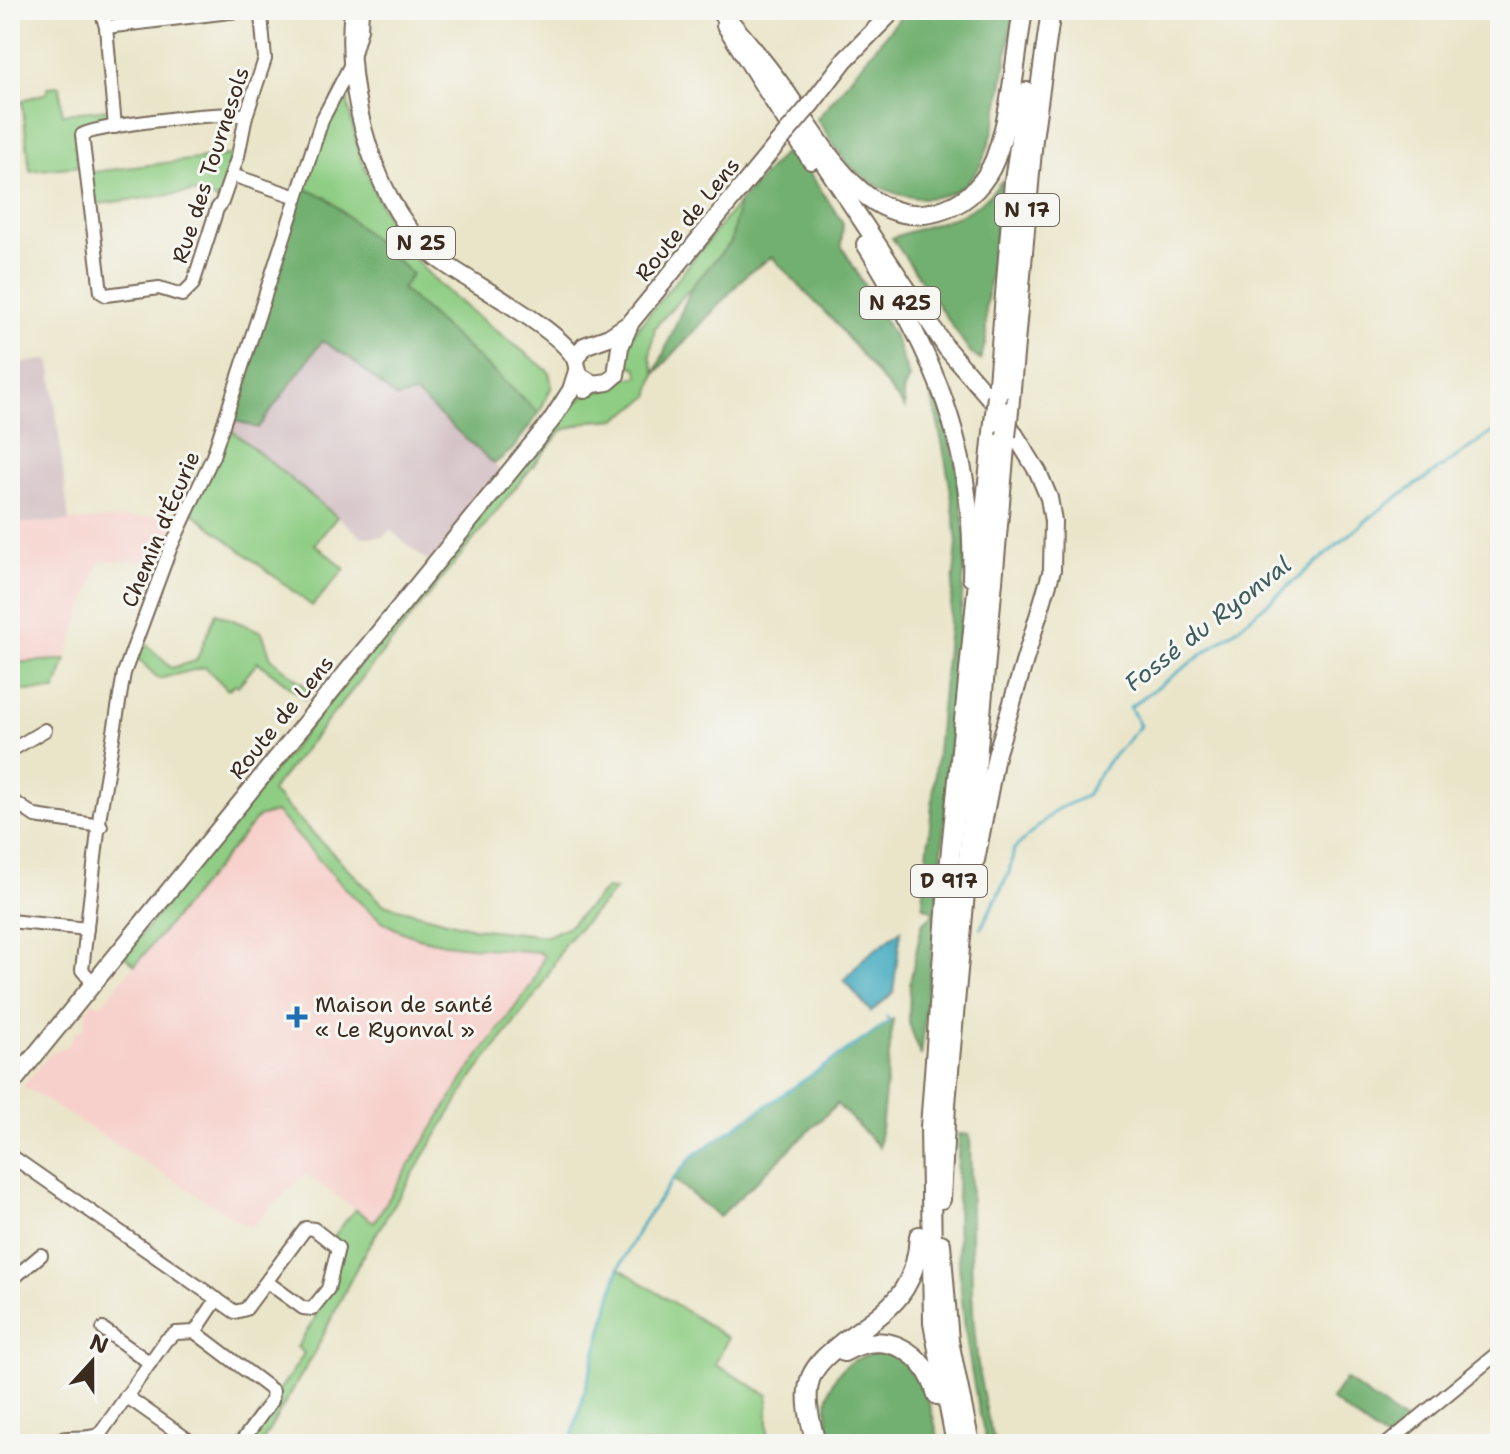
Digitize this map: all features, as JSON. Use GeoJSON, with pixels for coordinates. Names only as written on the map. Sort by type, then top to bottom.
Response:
{"type":"FeatureCollection","features":[{"type":"Feature","properties":{"kind":"highway"},"geometry":{"type":"LineString","coordinates":[[717,10],[758,53],[851,182],[887,209],[921,215],[947,208],[969,196],[994,162],[1023,10]]}},
{"type":"Feature","properties":{"kind":"highway","name":"N 17"},"geometry":{"type":"LineString","coordinates":[[1001,416],[1014,181],[1038,10]]}},
{"type":"Feature","properties":{"kind":"highway","name":"N 17"},"geometry":{"type":"LineString","coordinates":[[1001,416],[1051,10]]}},
{"type":"Feature","properties":{"kind":"highway","name":"D 917"},"geometry":{"type":"LineString","coordinates":[[956,1444],[933,1323],[930,1127],[952,845],[973,636],[1001,416]]}},
{"type":"Feature","properties":{"kind":"highway","name":"D 917"},"geometry":{"type":"LineString","coordinates":[[970,1444],[949,1341],[940,1210],[1001,416]]}},
{"type":"Feature","properties":{"kind":"highway"},"geometry":{"type":"LineString","coordinates":[[816,1444],[808,1405],[809,1385],[816,1368],[831,1351],[894,1304],[913,1274],[918,1252],[923,1153],[930,1127]]}},
{"type":"Feature","properties":{"kind":"highway"},"geometry":{"type":"LineString","coordinates":[[824,1444],[816,1411],[820,1381],[843,1353],[875,1340],[896,1344],[921,1364],[934,1387],[949,1444]]}},
{"type":"Feature","properties":{"kind":"main road","name":"N 25"},"geometry":{"type":"LineString","coordinates":[[353,10],[351,64],[355,91],[371,156],[387,192],[417,239],[439,260],[553,336],[577,366]]}},
{"type":"Feature","properties":{"kind":"main road","name":"N 425"},"geometry":{"type":"LineString","coordinates":[[717,10],[875,260],[937,375],[961,451],[971,523],[973,636]]}},
{"type":"Feature","properties":{"kind":"main road","name":"N 425"},"geometry":{"type":"LineString","coordinates":[[717,10],[947,349],[1021,442],[1049,498],[1055,542],[1052,570],[989,782],[971,897],[961,932]]}},
{"type":"Feature","properties":{"kind":"main road","name":"Route de Lens"},"geometry":{"type":"LineString","coordinates":[[631,322],[845,60],[894,10]]}},
{"type":"Feature","properties":{"kind":"main road"},"geometry":{"type":"LineString","coordinates":[[593,384],[577,366],[584,346],[631,322]]}},
{"type":"Feature","properties":{"kind":"main road"},"geometry":{"type":"LineString","coordinates":[[560,410],[593,384],[613,379],[619,369],[618,355],[631,322]]}},
{"type":"Feature","properties":{"kind":"main road"},"geometry":{"type":"LineString","coordinates":[[599,341],[611,345],[618,355]]}},
{"type":"Feature","properties":{"kind":"main road","name":"Route de Lens"},"geometry":{"type":"LineString","coordinates":[[10,1086],[91,981],[560,410],[577,366]]}},
{"type":"Feature","properties":{"kind":"main road"},"geometry":{"type":"LineString","coordinates":[[10,1076],[91,981]]}},
{"type":"Feature","properties":{"kind":"street"},"geometry":{"type":"LineString","coordinates":[[101,10],[106,27],[115,127],[218,113],[246,116]]}},
{"type":"Feature","properties":{"kind":"street"},"geometry":{"type":"LineString","coordinates":[[106,27],[246,10]]}},
{"type":"Feature","properties":{"kind":"street","name":"Rue des Tournesols"},"geometry":{"type":"LineString","coordinates":[[115,127],[86,131],[82,135],[101,292],[106,295],[159,288],[182,295],[189,290],[232,175],[246,116],[265,59],[261,15],[255,10]]}},
{"type":"Feature","properties":{"kind":"street","name":"Chemin d'Écurie"},"geometry":{"type":"LineString","coordinates":[[91,981],[82,970],[124,673],[170,549],[226,419],[297,197],[335,92],[351,64],[361,29],[362,10]]}},
{"type":"Feature","properties":{"kind":"street"},"geometry":{"type":"LineString","coordinates":[[845,60],[883,10]]}},
{"type":"Feature","properties":{"kind":"street"},"geometry":{"type":"LineString","coordinates":[[335,92],[355,91]]}},
{"type":"Feature","properties":{"kind":"street"},"geometry":{"type":"LineString","coordinates":[[232,175],[297,197]]}},
{"type":"Feature","properties":{"kind":"street"},"geometry":{"type":"LineString","coordinates":[[10,751],[45,730]]}},
{"type":"Feature","properties":{"kind":"street"},"geometry":{"type":"LineString","coordinates":[[10,799],[35,816],[101,826]]}},
{"type":"Feature","properties":{"kind":"street"},"geometry":{"type":"LineString","coordinates":[[10,921],[87,929]]}},
{"type":"Feature","properties":{"kind":"street"},"geometry":{"type":"LineString","coordinates":[[10,1155],[235,1312],[243,1312],[306,1228],[314,1229],[338,1248],[328,1289],[312,1309],[303,1308],[267,1282]]}},
{"type":"Feature","properties":{"kind":"street"},"geometry":{"type":"LineString","coordinates":[[10,1281],[41,1255]]}},
{"type":"Feature","properties":{"kind":"street"},"geometry":{"type":"LineString","coordinates":[[195,1332],[217,1299]]}},
{"type":"Feature","properties":{"kind":"street"},"geometry":{"type":"LineString","coordinates":[[104,1329],[150,1363]]}},
{"type":"Feature","properties":{"kind":"street"},"geometry":{"type":"LineString","coordinates":[[50,1444],[60,1438],[84,1441],[100,1434],[172,1334],[195,1332],[273,1391],[272,1400],[240,1444]]}},
{"type":"Feature","properties":{"kind":"street"},"geometry":{"type":"LineString","coordinates":[[1387,1444],[1500,1351]]}},
{"type":"Feature","properties":{"kind":"street"},"geometry":{"type":"LineString","coordinates":[[126,1396],[194,1444]]}},
{"type":"Feature","properties":{"kind":"shaded area"},"geometry":{"type":"Polygon","coordinates":[[[322,341],[351,359],[396,398],[416,394],[500,470],[469,520],[431,564],[390,530],[383,537],[362,537],[224,424],[231,419],[259,427],[322,341]]]}},
{"type":"Feature","properties":{"kind":"shaded area"},"geometry":{"type":"Polygon","coordinates":[[[50,359],[69,521],[10,524],[10,365],[50,359]]]}},
{"type":"Feature","properties":{"kind":"shaded area"},"geometry":{"type":"Polygon","coordinates":[[[186,515],[165,562],[100,561],[55,690],[10,691],[10,524],[186,515]]]}},
{"type":"Feature","properties":{"kind":"shaded area","name":"Maison de santé « Le Ryonval »"},"geometry":{"type":"Polygon","coordinates":[[[277,812],[374,915],[396,929],[455,945],[539,952],[544,956],[532,984],[469,1070],[374,1222],[305,1174],[250,1228],[23,1086],[51,1053],[69,1045],[74,1033],[85,1027],[87,1010],[93,1002],[101,1005],[258,817],[277,812]]]}},
{"type":"Feature","properties":{"kind":"green space"},"geometry":{"type":"Polygon","coordinates":[[[906,10],[1014,10],[999,103],[985,155],[974,174],[960,188],[926,198],[888,190],[853,169],[817,119],[906,10]]]}},
{"type":"Feature","properties":{"kind":"green space"},"geometry":{"type":"Polygon","coordinates":[[[60,86],[62,114],[109,109],[109,119],[104,123],[77,128],[79,166],[30,171],[22,100],[47,93],[47,87],[60,86]]]}},
{"type":"Feature","properties":{"kind":"green space"},"geometry":{"type":"Polygon","coordinates":[[[346,87],[362,160],[395,230],[409,251],[439,284],[549,372],[552,386],[539,413],[401,289],[411,273],[300,187],[338,88],[346,87]]]}},
{"type":"Feature","properties":{"kind":"green space"},"geometry":{"type":"Polygon","coordinates":[[[791,145],[843,223],[841,245],[896,340],[909,378],[903,391],[905,408],[836,324],[772,257],[747,274],[655,374],[692,286],[731,242],[739,202],[791,145]]]}},
{"type":"Feature","properties":{"kind":"green space"},"geometry":{"type":"Polygon","coordinates":[[[238,156],[222,202],[194,192],[89,205],[85,173],[238,156]]]}},
{"type":"Feature","properties":{"kind":"green space"},"geometry":{"type":"Polygon","coordinates":[[[1003,179],[986,306],[986,341],[980,360],[971,353],[892,238],[966,212],[979,204],[1003,179]]]}},
{"type":"Feature","properties":{"kind":"green space"},"geometry":{"type":"Polygon","coordinates":[[[300,187],[326,197],[412,274],[402,289],[539,413],[512,450],[494,464],[416,394],[396,398],[351,359],[322,341],[258,428],[231,419],[300,187]]]}},
{"type":"Feature","properties":{"kind":"green space"},"geometry":{"type":"Polygon","coordinates":[[[739,202],[731,243],[655,327],[650,356],[655,374],[649,397],[617,419],[591,421],[561,431],[271,791],[383,904],[473,928],[548,936],[569,926],[606,889],[615,890],[565,943],[541,988],[471,1079],[362,1257],[313,1355],[261,1444],[240,1444],[304,1353],[297,1347],[314,1320],[338,1253],[331,1240],[355,1209],[374,1222],[469,1070],[532,984],[544,956],[539,952],[446,944],[394,928],[348,891],[276,812],[258,817],[135,965],[124,956],[554,425],[587,393],[607,390],[622,380],[639,376],[636,367],[627,366],[629,339],[739,202]]]}},
{"type":"Feature","properties":{"kind":"green space"},"geometry":{"type":"Polygon","coordinates":[[[928,382],[936,389],[958,474],[966,546],[943,841],[921,1056],[909,1023],[910,982],[922,924],[932,915],[932,910],[924,907],[923,899],[957,543],[946,462],[928,382]]]}},
{"type":"Feature","properties":{"kind":"green space"},"geometry":{"type":"Polygon","coordinates":[[[224,424],[337,517],[315,544],[345,569],[312,606],[189,510],[224,424]]]}},
{"type":"Feature","properties":{"kind":"green space"},"geometry":{"type":"Polygon","coordinates":[[[216,613],[262,632],[271,658],[311,691],[305,699],[258,662],[238,686],[235,684],[228,690],[205,667],[159,679],[137,658],[141,639],[171,668],[196,661],[216,613]]]}},
{"type":"Feature","properties":{"kind":"green space"},"geometry":{"type":"Polygon","coordinates":[[[66,660],[55,690],[10,691],[10,663],[66,660]]]}},
{"type":"Feature","properties":{"kind":"green space"},"geometry":{"type":"Polygon","coordinates":[[[893,1019],[879,1147],[837,1104],[719,1217],[673,1179],[693,1156],[893,1019]]]}},
{"type":"Feature","properties":{"kind":"green space"},"geometry":{"type":"Polygon","coordinates":[[[959,1134],[970,1135],[974,1329],[985,1406],[995,1443],[1020,1444],[987,1444],[978,1406],[965,1329],[958,1251],[959,1134]]]}},
{"type":"Feature","properties":{"kind":"green space"},"geometry":{"type":"Polygon","coordinates":[[[619,1268],[728,1338],[715,1364],[768,1395],[768,1444],[570,1444],[619,1268]]]}},
{"type":"Feature","properties":{"kind":"green space"},"geometry":{"type":"Polygon","coordinates":[[[888,1352],[910,1369],[918,1380],[929,1403],[940,1444],[834,1444],[827,1409],[834,1380],[842,1369],[854,1361],[888,1352]]]}},
{"type":"Feature","properties":{"kind":"green space"},"geometry":{"type":"Polygon","coordinates":[[[1345,1379],[1411,1426],[1389,1442],[1331,1400],[1345,1379]]]}},
{"type":"Feature","properties":{"kind":"water"},"geometry":{"type":"Polygon","coordinates":[[[901,930],[893,993],[871,1012],[844,980],[864,958],[901,930]]]}},
{"type":"Feature","properties":{"kind":"waterway","name":"Fossé du Ryonval"},"geometry":{"type":"LineString","coordinates":[[981,928],[1009,873],[1014,849],[1056,810],[1086,796],[1104,767],[1140,726],[1130,707],[1233,632],[1378,511],[1500,427]]}},
{"type":"Feature","properties":{"kind":"waterway","name":"Fossé du Ryonval"},"geometry":{"type":"LineString","coordinates":[[570,1444],[619,1268],[640,1227],[673,1179],[693,1156],[889,1022],[887,1017]]}},
{"type":"Feature","properties":{"kind":"place","name":"Maison de santé « Le Ryonval »"},"geometry":{"type":"Point","coordinates":[297,1017]}}]}
